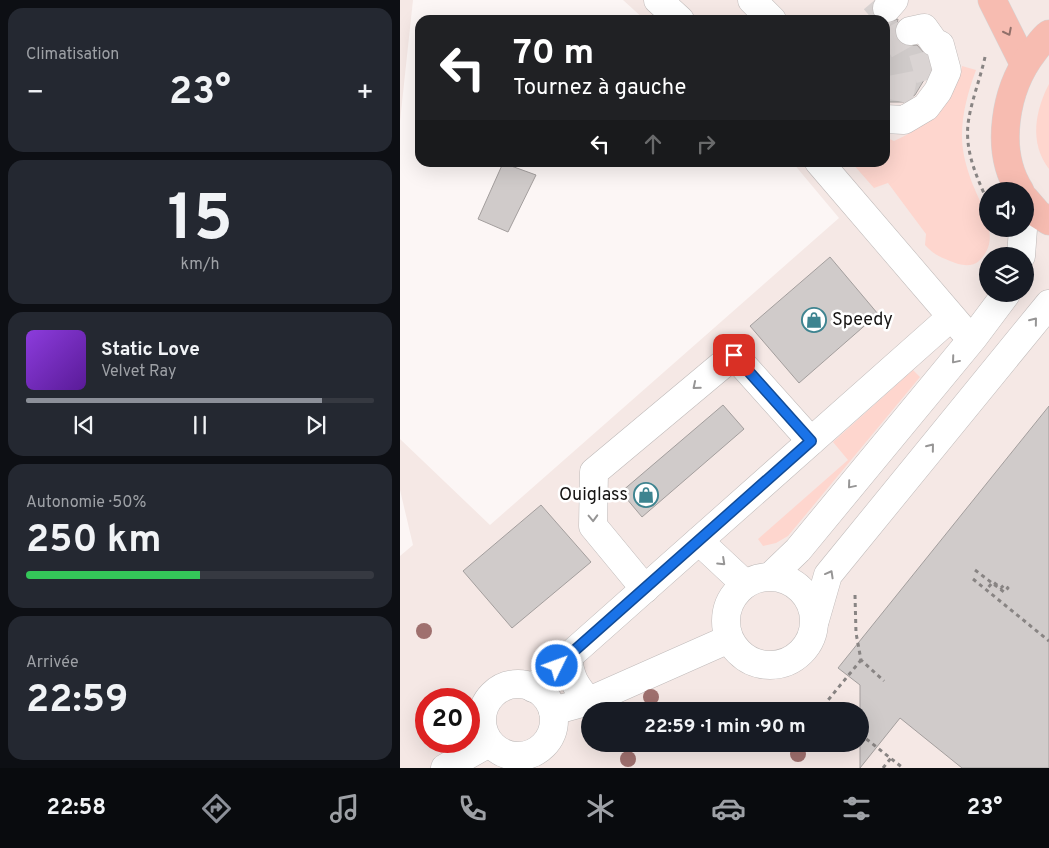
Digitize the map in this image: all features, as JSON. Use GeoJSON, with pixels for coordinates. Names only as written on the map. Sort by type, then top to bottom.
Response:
{"type":"FeatureCollection","features":[{"type":"Feature","properties":{"kind":"main road"},"geometry":{"type":"LineString","coordinates":[[992,0],[1024,64]]}},
{"type":"Feature","properties":{"kind":"main road"},"geometry":{"type":"LineString","coordinates":[[1015,182],[1007,162],[1005,138],[1009,110],[1024,64],[1049,34]]}},
{"type":"Feature","properties":{"kind":"main road"},"geometry":{"type":"LineString","coordinates":[[1034,209],[1049,221]]}},
{"type":"Feature","properties":{"kind":"street"},"geometry":{"type":"LineString","coordinates":[[658,0],[674,15]]}},
{"type":"Feature","properties":{"kind":"street"},"geometry":{"type":"LineString","coordinates":[[752,0],[767,15]]}},
{"type":"Feature","properties":{"kind":"street"},"geometry":{"type":"LineString","coordinates":[[823,167],[951,317],[973,338]]}},
{"type":"Feature","properties":{"kind":"street"},"geometry":{"type":"LineString","coordinates":[[771,576],[798,550],[973,338],[1000,302]]}},
{"type":"Feature","properties":{"kind":"street"},"geometry":{"type":"LineString","coordinates":[[815,620],[806,594],[797,585],[785,578],[771,576],[757,578],[745,584],[736,592],[729,603],[726,627],[729,639],[739,653],[753,662],[766,665],[779,664],[791,660],[801,652],[813,632],[828,575],[1049,304]]}},
{"type":"Feature","properties":{"kind":"street"},"geometry":{"type":"LineString","coordinates":[[533,688],[951,317]]}},
{"type":"Feature","properties":{"kind":"street"},"geometry":{"type":"LineString","coordinates":[[645,589],[593,526],[594,472],[734,355],[811,441]]}},
{"type":"Feature","properties":{"kind":"street"},"geometry":{"type":"LineString","coordinates":[[699,541],[745,584]]}},
{"type":"Feature","properties":{"kind":"street"},"geometry":{"type":"LineString","coordinates":[[553,711],[589,701],[729,639]]}},
{"type":"Feature","properties":{"kind":"street"},"geometry":{"type":"LineString","coordinates":[[568,657],[570,676],[576,687],[589,701]]}},
{"type":"Feature","properties":{"kind":"street"},"geometry":{"type":"LineString","coordinates":[[445,768],[504,756],[532,754],[548,741],[554,721],[553,711],[542,693],[533,688],[524,685],[506,686],[495,692],[487,700],[481,722],[504,756]]}},
{"type":"Feature","properties":{"kind":"path"},"geometry":{"type":"LineString","coordinates":[[979,183],[974,172],[969,149],[968,125],[986,50]]}},
{"type":"Feature","properties":{"kind":"path"},"geometry":{"type":"LineString","coordinates":[[975,570],[981,574],[987,579],[994,584],[1004,592],[1008,588],[1004,585],[1001,588],[993,582],[990,586],[986,590]]}},
{"type":"Feature","properties":{"kind":"path"},"geometry":{"type":"LineString","coordinates":[[973,579],[1049,641]]}},
{"type":"Feature","properties":{"kind":"path"},"geometry":{"type":"LineString","coordinates":[[855,591],[856,633],[861,660],[884,681]]}},
{"type":"Feature","properties":{"kind":"path"},"geometry":{"type":"LineString","coordinates":[[826,702],[861,660]]}},
{"type":"Feature","properties":{"kind":"path"},"geometry":{"type":"LineString","coordinates":[[869,741],[903,768]]}},
{"type":"Feature","properties":{"kind":"path"},"geometry":{"type":"LineString","coordinates":[[883,768],[891,758]]}},
{"type":"Feature","properties":{"kind":"shaded area"},"geometry":{"type":"Polygon","coordinates":[[[400,0],[413,0],[400,121],[400,0]]]}},
{"type":"Feature","properties":{"kind":"shaded area"},"geometry":{"type":"Polygon","coordinates":[[[623,0],[1049,0],[1049,768],[400,768],[400,556],[413,545],[400,490],[400,439],[490,525],[839,218],[796,167],[890,167],[890,15],[640,15],[623,0]]]}},
{"type":"Feature","properties":{"kind":"shaded area"},"geometry":{"type":"Polygon","coordinates":[[[962,66],[976,70],[964,111],[962,136],[964,155],[979,198],[979,237],[990,237],[990,241],[988,247],[979,247],[979,261],[972,265],[961,265],[940,257],[931,251],[925,245],[926,234],[888,183],[874,188],[856,167],[890,167],[890,139],[894,141],[928,121],[946,102],[953,91],[962,66]]]}},
{"type":"Feature","properties":{"kind":"shaded area"},"geometry":{"type":"Polygon","coordinates":[[[1049,84],[1049,169],[1039,149],[1036,127],[1040,105],[1049,84]]]}},
{"type":"Feature","properties":{"kind":"shaded area"},"geometry":{"type":"Polygon","coordinates":[[[913,370],[920,377],[788,536],[776,543],[763,546],[758,539],[848,460],[833,442],[913,370]]]}},
{"type":"Feature","properties":{"kind":"building"},"geometry":{"type":"Polygon","coordinates":[[[898,19],[895,34],[898,41],[906,46],[917,45],[927,56],[930,70],[915,95],[904,102],[890,102],[890,21],[898,19]]]}},
{"type":"Feature","properties":{"kind":"building"},"geometry":{"type":"Polygon","coordinates":[[[501,167],[514,167],[536,175],[508,232],[478,219],[501,167]]]}},
{"type":"Feature","properties":{"kind":"building","name":"Speedy"},"geometry":{"type":"Polygon","coordinates":[[[830,257],[878,314],[799,383],[750,326],[830,257]]]}},
{"type":"Feature","properties":{"kind":"building"},"geometry":{"type":"Polygon","coordinates":[[[723,405],[744,429],[642,517],[621,492],[723,405]]]}},
{"type":"Feature","properties":{"kind":"building"},"geometry":{"type":"Polygon","coordinates":[[[1049,406],[1049,768],[962,768],[900,718],[860,768],[860,752],[869,752],[869,702],[860,702],[860,685],[838,668],[1049,406]]]}},
{"type":"Feature","properties":{"kind":"building"},"geometry":{"type":"Polygon","coordinates":[[[541,505],[591,562],[512,628],[463,571],[541,505]]]}},
{"type":"Feature","properties":{"kind":"tunnel"},"geometry":{"type":"LineString","coordinates":[[879,15],[887,8]]}},
{"type":"Feature","properties":{"kind":"tunnel"},"geometry":{"type":"LineString","coordinates":[[890,42],[910,31]]}},
{"type":"Feature","properties":{"kind":"tunnel"},"geometry":{"type":"LineString","coordinates":[[898,101],[902,83],[900,73],[933,64]]}},
{"type":"Feature","properties":{"kind":"place","name":"Speedy"},"geometry":{"type":"Point","coordinates":[814,320]}},
{"type":"Feature","properties":{"kind":"place","name":"Ouiglass"},"geometry":{"type":"Point","coordinates":[646,495]}},
{"type":"Feature","properties":{"kind":"route"},"geometry":{"type":"LineString","coordinates":[[557,666],[811,441],[734,355]]}}]}
